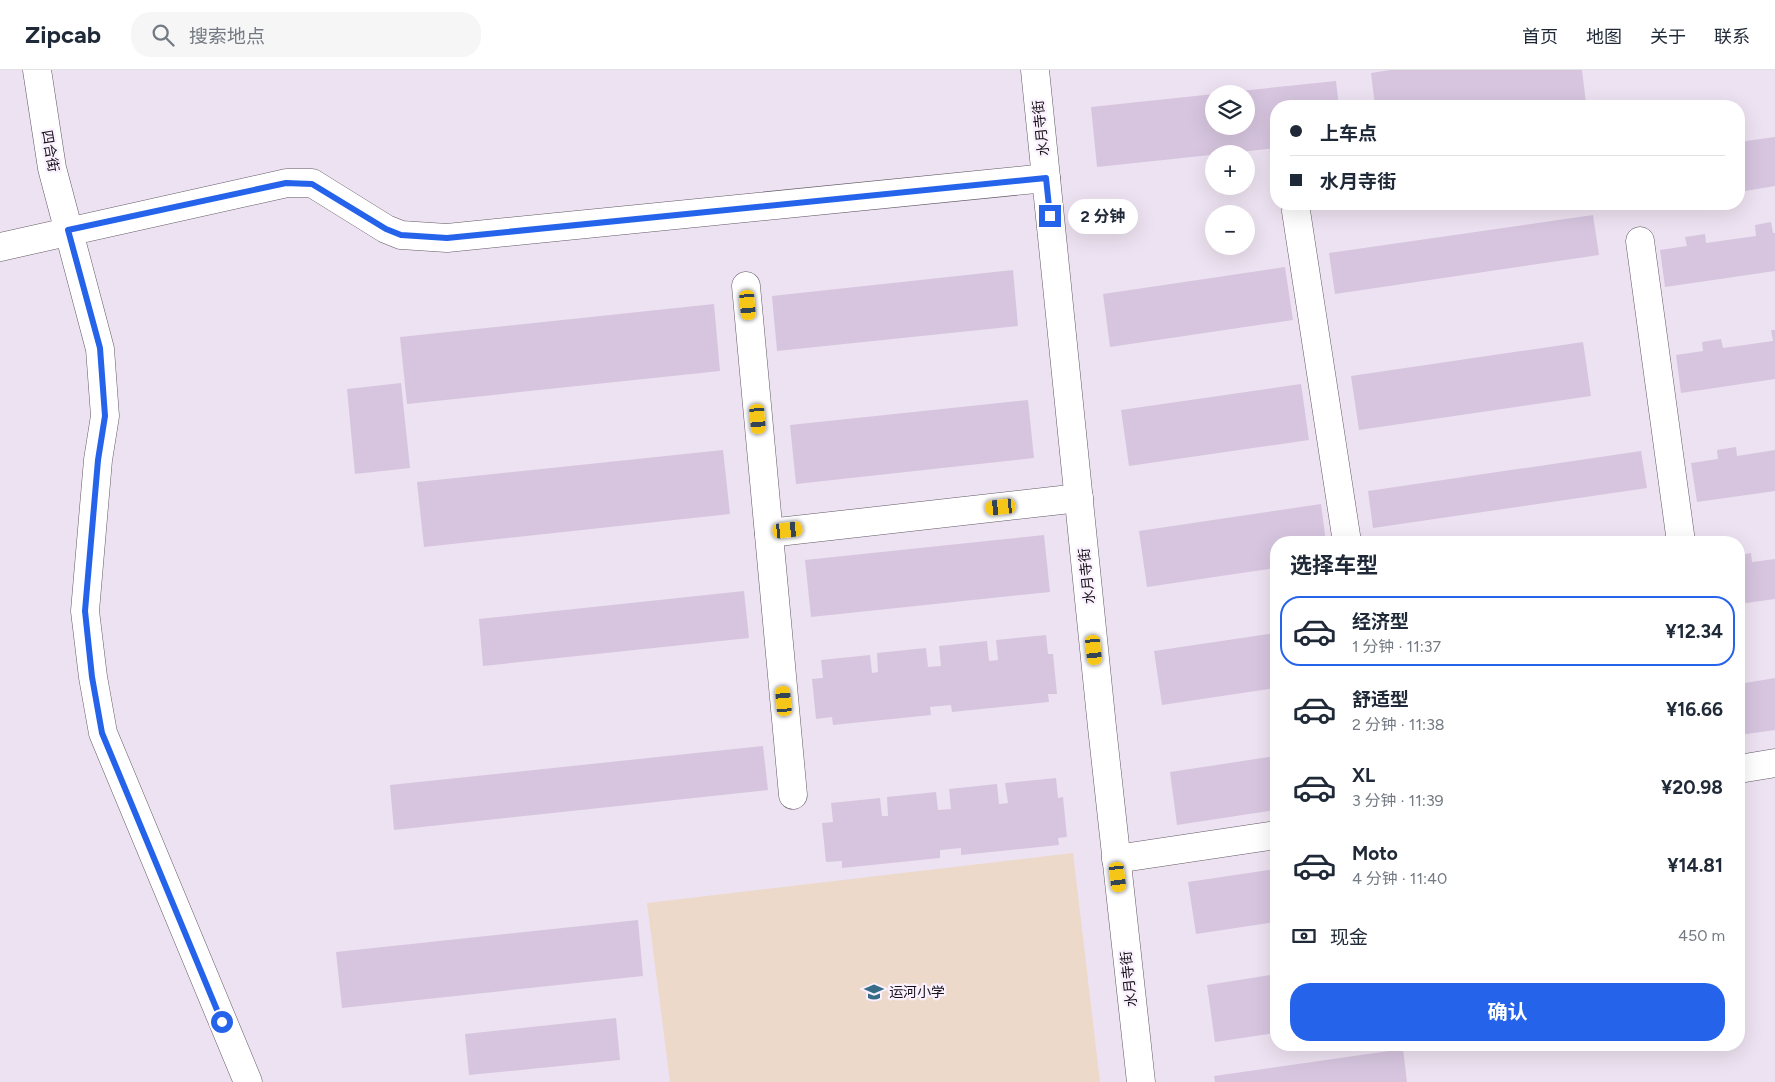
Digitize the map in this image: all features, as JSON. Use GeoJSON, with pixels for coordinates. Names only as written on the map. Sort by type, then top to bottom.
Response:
{"type":"FeatureCollection","features":[{"type":"Feature","properties":{"kind":"street","name":"四合街"},"geometry":{"type":"LineString","coordinates":[[37,70],[52,168],[100,348],[105,416],[98,460],[85,611],[92,677],[102,733],[248,1082]]}},
{"type":"Feature","properties":{"kind":"street","name":"水月寺街"},"geometry":{"type":"LineString","coordinates":[[1036,70],[1116,858],[1141,1082]]}},
{"type":"Feature","properties":{"kind":"street"},"geometry":{"type":"LineString","coordinates":[[0,247],[68,230],[286,183],[312,184],[386,229],[401,235],[447,238],[1046,178]]}},
{"type":"Feature","properties":{"kind":"street"},"geometry":{"type":"LineString","coordinates":[[1296,211],[1346,536]]}},
{"type":"Feature","properties":{"kind":"street"},"geometry":{"type":"LineString","coordinates":[[1640,242],[1680,536]]}},
{"type":"Feature","properties":{"kind":"street"},"geometry":{"type":"LineString","coordinates":[[746,286],[793,795]]}},
{"type":"Feature","properties":{"kind":"street"},"geometry":{"type":"LineString","coordinates":[[769,532],[1079,498]]}},
{"type":"Feature","properties":{"kind":"street"},"geometry":{"type":"LineString","coordinates":[[1745,768],[1775,763]]}},
{"type":"Feature","properties":{"kind":"street"},"geometry":{"type":"LineString","coordinates":[[1116,858],[1270,836]]}},
{"type":"Feature","properties":{"kind":"shaded area","name":"运河小学"},"geometry":{"type":"Polygon","coordinates":[[[1073,853],[1100,1082],[670,1082],[647,903],[1073,853]]]}},
{"type":"Feature","properties":{"kind":"building"},"geometry":{"type":"Polygon","coordinates":[[[1390,70],[1582,70],[1586,100],[1374,100],[1371,73],[1390,70]]]}},
{"type":"Feature","properties":{"kind":"building"},"geometry":{"type":"Polygon","coordinates":[[[1336,81],[1338,100],[1270,100],[1270,149],[1255,150],[1255,145],[1205,145],[1205,156],[1097,167],[1091,107],[1205,95],[1205,135],[1255,135],[1255,89],[1336,81]]]}},
{"type":"Feature","properties":{"kind":"building"},"geometry":{"type":"Polygon","coordinates":[[[1775,137],[1775,186],[1745,191],[1745,141],[1775,137]]]}},
{"type":"Feature","properties":{"kind":"building"},"geometry":{"type":"Polygon","coordinates":[[[1593,215],[1599,255],[1335,294],[1329,253],[1593,215]]]}},
{"type":"Feature","properties":{"kind":"building"},"geometry":{"type":"Polygon","coordinates":[[[1771,222],[1773,233],[1775,233],[1775,271],[1665,287],[1660,250],[1687,246],[1685,237],[1705,234],[1706,243],[1756,236],[1755,225],[1771,222]]]}},
{"type":"Feature","properties":{"kind":"building"},"geometry":{"type":"Polygon","coordinates":[[[1285,267],[1293,320],[1110,347],[1103,294],[1285,267]]]}},
{"type":"Feature","properties":{"kind":"building"},"geometry":{"type":"Polygon","coordinates":[[[1013,270],[1018,326],[777,351],[772,296],[1013,270]]]}},
{"type":"Feature","properties":{"kind":"building"},"geometry":{"type":"Polygon","coordinates":[[[714,304],[720,371],[407,404],[400,337],[714,304]]]}},
{"type":"Feature","properties":{"kind":"building"},"geometry":{"type":"Polygon","coordinates":[[[1771,330],[1775,330],[1775,379],[1681,393],[1676,355],[1703,351],[1702,342],[1721,339],[1723,348],[1773,341],[1771,330]]]}},
{"type":"Feature","properties":{"kind":"building"},"geometry":{"type":"Polygon","coordinates":[[[1583,342],[1591,396],[1359,430],[1351,376],[1583,342]]]}},
{"type":"Feature","properties":{"kind":"building"},"geometry":{"type":"Polygon","coordinates":[[[401,383],[410,468],[355,474],[347,389],[401,383]]]}},
{"type":"Feature","properties":{"kind":"building"},"geometry":{"type":"Polygon","coordinates":[[[1301,384],[1309,440],[1129,466],[1121,410],[1301,384]]]}},
{"type":"Feature","properties":{"kind":"building"},"geometry":{"type":"Polygon","coordinates":[[[1028,400],[1034,458],[796,484],[790,425],[1028,400]]]}},
{"type":"Feature","properties":{"kind":"building"},"geometry":{"type":"Polygon","coordinates":[[[1736,447],[1737,456],[1775,450],[1775,491],[1697,502],[1691,463],[1718,459],[1717,450],[1736,447]]]}},
{"type":"Feature","properties":{"kind":"building"},"geometry":{"type":"Polygon","coordinates":[[[723,450],[730,514],[424,547],[417,482],[723,450]]]}},
{"type":"Feature","properties":{"kind":"building"},"geometry":{"type":"Polygon","coordinates":[[[1641,451],[1647,488],[1373,528],[1368,491],[1641,451]]]}},
{"type":"Feature","properties":{"kind":"building"},"geometry":{"type":"Polygon","coordinates":[[[1321,504],[1325,536],[1270,536],[1270,569],[1147,587],[1139,531],[1321,504]]]}},
{"type":"Feature","properties":{"kind":"building"},"geometry":{"type":"Polygon","coordinates":[[[1044,535],[1050,592],[811,617],[805,560],[1044,535]]]}},
{"type":"Feature","properties":{"kind":"building"},"geometry":{"type":"Polygon","coordinates":[[[1751,553],[1752,562],[1775,559],[1775,599],[1745,603],[1745,554],[1751,553]]]}},
{"type":"Feature","properties":{"kind":"building"},"geometry":{"type":"Polygon","coordinates":[[[744,591],[749,638],[483,666],[479,619],[744,591]]]}},
{"type":"Feature","properties":{"kind":"building"},"geometry":{"type":"Polygon","coordinates":[[[1270,634],[1270,689],[1162,705],[1154,651],[1270,634]]]}},
{"type":"Feature","properties":{"kind":"building"},"geometry":{"type":"Polygon","coordinates":[[[1046,635],[1048,654],[1053,654],[1057,694],[1048,694],[1049,702],[952,712],[951,705],[930,707],[931,715],[833,725],[832,717],[816,719],[812,679],[823,678],[821,660],[870,655],[872,673],[878,672],[877,653],[926,648],[928,667],[941,666],[939,646],[987,641],[989,661],[998,660],[996,640],[1046,635]]]}},
{"type":"Feature","properties":{"kind":"building"},"geometry":{"type":"Polygon","coordinates":[[[1775,678],[1775,730],[1745,734],[1745,683],[1775,678]]]}},
{"type":"Feature","properties":{"kind":"building"},"geometry":{"type":"Polygon","coordinates":[[[763,746],[768,790],[394,830],[390,785],[763,746]]]}},
{"type":"Feature","properties":{"kind":"building"},"geometry":{"type":"Polygon","coordinates":[[[1270,757],[1270,811],[1177,825],[1170,772],[1270,757]]]}},
{"type":"Feature","properties":{"kind":"building"},"geometry":{"type":"Polygon","coordinates":[[[1056,778],[1058,798],[1063,797],[1067,837],[1058,838],[1059,845],[961,855],[961,848],[940,850],[940,858],[842,868],[842,861],[826,862],[822,823],[833,822],[831,803],[880,798],[882,816],[888,816],[887,797],[936,792],[938,810],[951,809],[949,789],[997,784],[999,804],[1008,803],[1005,783],[1056,778]]]}},
{"type":"Feature","properties":{"kind":"building"},"geometry":{"type":"Polygon","coordinates":[[[1270,870],[1270,923],[1196,934],[1188,882],[1270,870]]]}},
{"type":"Feature","properties":{"kind":"building"},"geometry":{"type":"Polygon","coordinates":[[[638,920],[643,976],[342,1008],[336,952],[638,920]]]}},
{"type":"Feature","properties":{"kind":"building"},"geometry":{"type":"Polygon","coordinates":[[[1270,975],[1270,1034],[1215,1042],[1207,985],[1270,975]]]}},
{"type":"Feature","properties":{"kind":"building"},"geometry":{"type":"Polygon","coordinates":[[[616,1018],[620,1060],[469,1075],[465,1034],[616,1018]]]}},
{"type":"Feature","properties":{"kind":"building"},"geometry":{"type":"Polygon","coordinates":[[[1389,1051],[1403,1051],[1407,1082],[1215,1082],[1214,1076],[1389,1051]]]}},
{"type":"Feature","properties":{"kind":"place","name":"运河小学"},"geometry":{"type":"Point","coordinates":[874,992]}},
{"type":"Feature","properties":{"kind":"route"},"geometry":{"type":"LineString","coordinates":[[222,1022],[126,795],[102,733],[92,677],[85,611],[98,460],[105,416],[100,348],[68,230],[286,183],[312,184],[386,229],[401,235],[447,238],[1046,178],[1050,216]]}}]}
